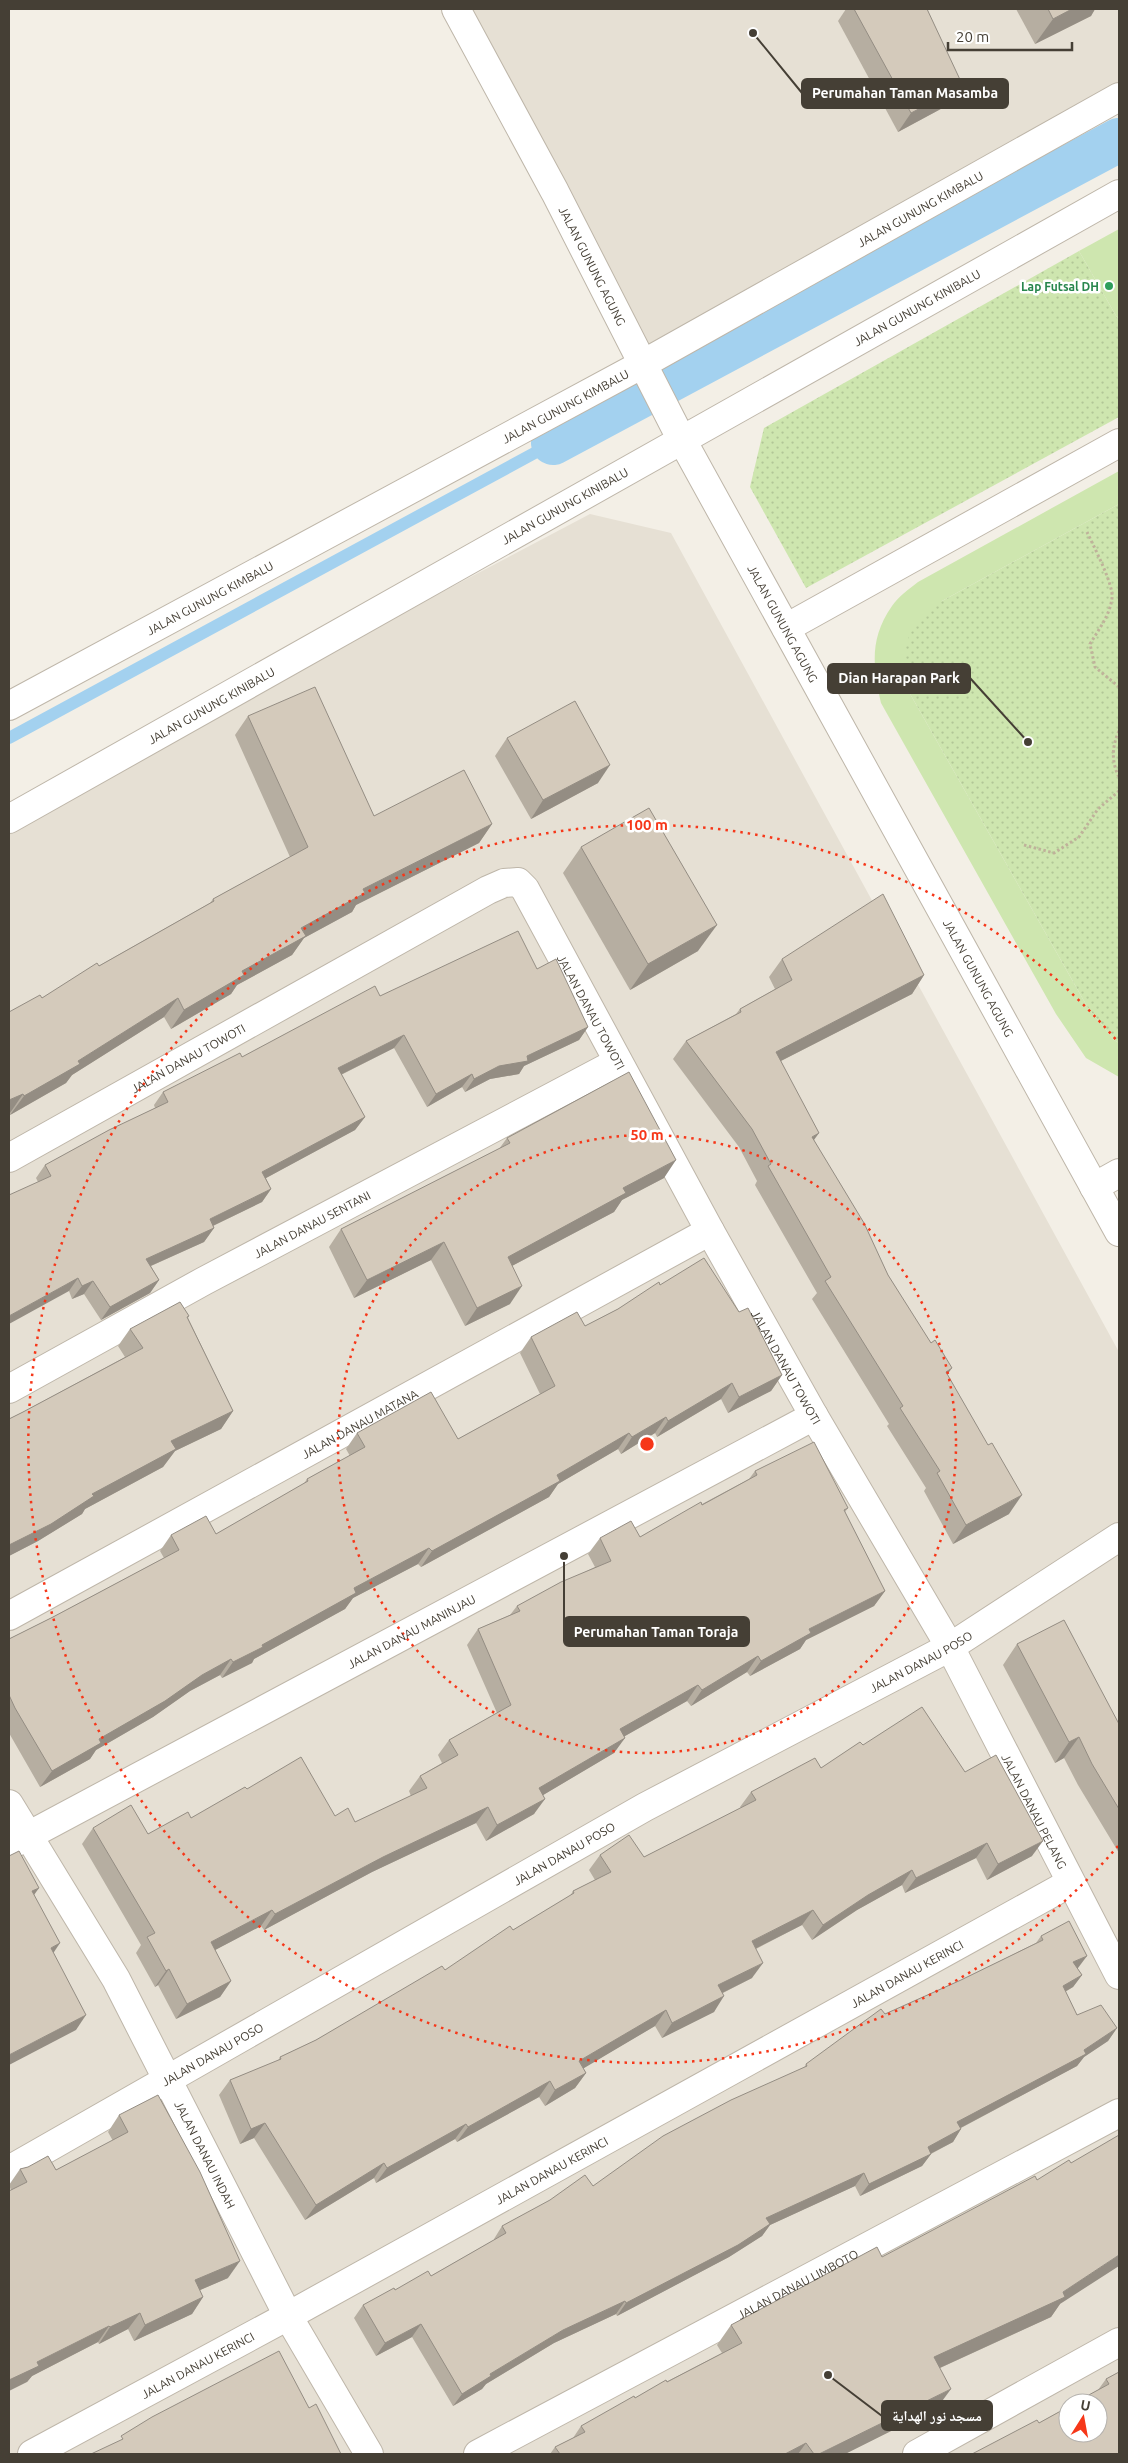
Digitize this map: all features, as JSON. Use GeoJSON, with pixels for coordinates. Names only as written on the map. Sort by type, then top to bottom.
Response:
{"type":"FeatureCollection","features":[{"type":"Feature","properties":{"kind":"street","name":"JALAN GUNUNG AGUNG"},"geometry":{"type":"LineString","coordinates":[[456,9],[555,192],[679,434],[1119,1232]]}},
{"type":"Feature","properties":{"kind":"street","name":"JALAN GUNUNG KIMBALU"},"geometry":{"type":"LineString","coordinates":[[9,706],[645,370],[1119,97]]}},
{"type":"Feature","properties":{"kind":"street","name":"JALAN GUNUNG KINIBALU"},"geometry":{"type":"LineString","coordinates":[[9,819],[457,568],[679,434],[1119,194]]}},
{"type":"Feature","properties":{"kind":"street"},"geometry":{"type":"LineString","coordinates":[[786,628],[1119,443]]}},
{"type":"Feature","properties":{"kind":"street","name":"JALAN DANAU TOWOTI"},"geometry":{"type":"LineString","coordinates":[[9,1158],[488,890],[511,882],[518,882],[525,889],[710,1231],[814,1416],[950,1647]]}},
{"type":"Feature","properties":{"kind":"street","name":"JALAN DANAU SENTANI"},"geometry":{"type":"LineString","coordinates":[[9,1389],[204,1281],[618,1062]]}},
{"type":"Feature","properties":{"kind":"street"},"geometry":{"type":"LineString","coordinates":[[1094,1186],[1119,1173]]}},
{"type":"Feature","properties":{"kind":"street","name":"JALAN DANAU MATANA"},"geometry":{"type":"LineString","coordinates":[[9,1616],[710,1231]]}},
{"type":"Feature","properties":{"kind":"street","name":"JALAN DANAU MANINJAU"},"geometry":{"type":"LineString","coordinates":[[17,1841],[814,1416]]}},
{"type":"Feature","properties":{"kind":"street","name":"JALAN DANAU POSO"},"geometry":{"type":"LineString","coordinates":[[9,2170],[645,1807],[950,1647],[1119,1537]]}},
{"type":"Feature","properties":{"kind":"street","name":"JALAN DANAU PELANG"},"geometry":{"type":"LineString","coordinates":[[950,1647],[1070,1883],[1119,1974]]}},
{"type":"Feature","properties":{"kind":"street","name":"JALAN DANAU INDAH"},"geometry":{"type":"LineString","coordinates":[[9,1804],[17,1841],[116,1979],[288,2316],[369,2454]]}},
{"type":"Feature","properties":{"kind":"street","name":"JALAN DANAU KERINCI"},"geometry":{"type":"LineString","coordinates":[[32,2454],[288,2316],[1070,1883]]}},
{"type":"Feature","properties":{"kind":"street","name":"JALAN DANAU LIMBOTO"},"geometry":{"type":"LineString","coordinates":[[478,2454],[1119,2113]]}},
{"type":"Feature","properties":{"kind":"street"},"geometry":{"type":"LineString","coordinates":[[917,2454],[1119,2342]]}},
{"type":"Feature","properties":{"kind":"path"},"geometry":{"type":"LineString","coordinates":[[1087,532],[1102,564],[1113,596],[1107,616],[1090,644],[1095,667],[1119,687]]}},
{"type":"Feature","properties":{"kind":"path"},"geometry":{"type":"LineString","coordinates":[[1119,731],[1113,744],[1114,767],[1119,777]]}},
{"type":"Feature","properties":{"kind":"path"},"geometry":{"type":"LineString","coordinates":[[1024,845],[1054,853],[1079,836],[1098,810],[1119,791]]}},
{"type":"Feature","properties":{"kind":"shaded area"},"geometry":{"type":"Polygon","coordinates":[[[467,9],[1119,9],[1119,95],[652,354],[467,9]]]}},
{"type":"Feature","properties":{"kind":"shaded area"},"geometry":{"type":"Polygon","coordinates":[[[590,514],[671,533],[1119,1352],[1119,2454],[9,2454],[9,820],[590,514]]]}},
{"type":"Feature","properties":{"kind":"green space","name":"Lap Futsal DH"},"geometry":{"type":"Polygon","coordinates":[[[1119,229],[1119,321],[1079,251],[1119,229]]]}},
{"type":"Feature","properties":{"kind":"green space"},"geometry":{"type":"Polygon","coordinates":[[[1079,251],[1119,321],[1119,417],[806,588],[750,487],[764,428],[1079,251]]]}},
{"type":"Feature","properties":{"kind":"green space"},"geometry":{"type":"Polygon","coordinates":[[[1119,471],[1119,504],[942,601],[909,692],[1088,1008],[1114,1040],[1119,1043],[1119,1077],[1086,1058],[1056,1014],[881,703],[876,677],[875,653],[879,630],[892,606],[897,599],[918,582],[1119,471]]]}},
{"type":"Feature","properties":{"kind":"green space"},"geometry":{"type":"Polygon","coordinates":[[[1119,504],[1119,1043],[1114,1040],[1088,1008],[909,692],[906,677],[905,651],[912,630],[919,620],[942,601],[1119,504]]]}},
{"type":"Feature","properties":{"kind":"building"},"geometry":{"type":"Polygon","coordinates":[[[854,9],[927,9],[963,86],[911,113],[854,9]]]}},
{"type":"Feature","properties":{"kind":"building"},"geometry":{"type":"Polygon","coordinates":[[[1048,9],[1072,9],[1053,19],[1048,9]]]}},
{"type":"Feature","properties":{"kind":"building"},"geometry":{"type":"Polygon","coordinates":[[[315,687],[374,816],[464,770],[492,824],[363,889],[365,893],[301,928],[306,936],[242,971],[244,975],[184,1010],[178,998],[78,1061],[80,1064],[24,1096],[23,1094],[9,1100],[9,1012],[40,995],[42,998],[97,963],[99,966],[214,901],[213,899],[308,847],[248,716],[315,687]]]}},
{"type":"Feature","properties":{"kind":"building"},"geometry":{"type":"Polygon","coordinates":[[[575,701],[610,765],[543,800],[507,738],[575,701]]]}},
{"type":"Feature","properties":{"kind":"building"},"geometry":{"type":"Polygon","coordinates":[[[649,808],[717,925],[648,964],[581,847],[649,808]]]}},
{"type":"Feature","properties":{"kind":"building"},"geometry":{"type":"Polygon","coordinates":[[[883,894],[924,975],[776,1052],[819,1133],[812,1137],[864,1223],[888,1275],[931,1343],[935,1340],[952,1368],[946,1372],[988,1445],[992,1443],[1022,1495],[966,1525],[937,1473],[940,1471],[900,1408],[903,1406],[825,1281],[831,1277],[768,1166],[771,1164],[752,1129],[686,1041],[741,1012],[740,1009],[792,980],[782,959],[883,894]]]}},
{"type":"Feature","properties":{"kind":"building"},"geometry":{"type":"Polygon","coordinates":[[[518,931],[537,969],[556,959],[588,1027],[527,1056],[528,1061],[499,1066],[474,1079],[472,1074],[436,1094],[404,1035],[338,1068],[365,1117],[262,1172],[271,1189],[210,1219],[214,1228],[146,1259],[159,1280],[110,1307],[93,1281],[82,1286],[78,1278],[9,1316],[9,1195],[51,1176],[45,1165],[109,1130],[168,1102],[163,1092],[240,1053],[242,1057],[375,986],[380,996],[518,931]]]}},
{"type":"Feature","properties":{"kind":"building"},"geometry":{"type":"Polygon","coordinates":[[[629,1072],[676,1160],[623,1188],[626,1193],[508,1257],[522,1286],[477,1308],[444,1242],[367,1280],[341,1229],[510,1143],[507,1138],[629,1072]]]}},
{"type":"Feature","properties":{"kind":"building"},"geometry":{"type":"Polygon","coordinates":[[[704,1258],[739,1312],[748,1308],[782,1375],[739,1397],[732,1383],[668,1421],[666,1417],[632,1437],[629,1433],[557,1475],[560,1481],[432,1551],[429,1548],[354,1588],[356,1593],[262,1645],[263,1647],[233,1662],[231,1659],[202,1675],[165,1701],[99,1739],[101,1743],[52,1771],[9,1695],[9,1639],[179,1550],[171,1535],[206,1516],[216,1534],[308,1481],[307,1479],[365,1447],[357,1433],[431,1392],[458,1439],[555,1386],[531,1337],[577,1312],[585,1326],[618,1309],[659,1282],[660,1285],[704,1258]]]}},
{"type":"Feature","properties":{"kind":"building"},"geometry":{"type":"Polygon","coordinates":[[[180,1302],[189,1316],[187,1317],[233,1411],[171,1441],[176,1449],[92,1494],[94,1496],[51,1524],[9,1545],[9,1419],[143,1348],[130,1329],[180,1302]]]}},
{"type":"Feature","properties":{"kind":"building"},"geometry":{"type":"Polygon","coordinates":[[[814,1442],[848,1508],[844,1510],[885,1591],[809,1629],[811,1633],[761,1661],[758,1656],[702,1690],[698,1685],[620,1729],[625,1738],[539,1788],[545,1799],[497,1825],[488,1807],[383,1857],[275,1914],[272,1910],[211,1942],[231,1981],[187,2004],[169,1969],[166,1971],[147,1937],[155,1933],[93,1828],[131,1805],[148,1834],[188,1812],[191,1818],[245,1787],[247,1789],[301,1757],[335,1816],[348,1808],[355,1822],[427,1788],[420,1776],[458,1755],[449,1740],[511,1705],[478,1629],[520,1611],[517,1606],[561,1582],[611,1561],[600,1538],[631,1521],[640,1537],[701,1502],[702,1505],[757,1475],[755,1471],[814,1442]]]}},
{"type":"Feature","properties":{"kind":"building"},"geometry":{"type":"Polygon","coordinates":[[[1064,1620],[1119,1724],[1119,1809],[1092,1764],[1079,1737],[1069,1742],[1017,1644],[1064,1620]]]}},
{"type":"Feature","properties":{"kind":"building"},"geometry":{"type":"Polygon","coordinates":[[[922,1707],[965,1772],[996,1755],[1043,1841],[998,1864],[987,1843],[916,1878],[912,1870],[868,1895],[823,1925],[813,1910],[752,1941],[763,1963],[718,1985],[724,1996],[672,2023],[666,2010],[579,2061],[586,2073],[555,2090],[550,2081],[468,2127],[466,2124],[387,2168],[384,2163],[316,2205],[265,2123],[251,2129],[230,2080],[281,2059],[280,2057],[316,2040],[442,1966],[445,1970],[510,1926],[513,1930],[574,1893],[573,1891],[611,1872],[600,1855],[629,1835],[644,1857],[756,1800],[751,1792],[815,1758],[821,1768],[860,1742],[863,1745],[922,1707]]]}},
{"type":"Feature","properties":{"kind":"building"},"geometry":{"type":"Polygon","coordinates":[[[19,1851],[39,1888],[32,1891],[60,1943],[51,1948],[86,2015],[9,2055],[9,1856],[19,1851]]]}},
{"type":"Feature","properties":{"kind":"building"},"geometry":{"type":"Polygon","coordinates":[[[1069,1921],[1087,1956],[1073,1962],[1082,1975],[1063,1986],[1077,2015],[1101,2005],[1117,2028],[1084,2050],[1086,2054],[957,2122],[961,2129],[928,2147],[931,2154],[869,2184],[864,2173],[766,2218],[770,2224],[738,2245],[626,2303],[625,2301],[563,2330],[490,2374],[491,2376],[462,2394],[421,2324],[385,2343],[363,2305],[394,2288],[395,2290],[428,2271],[431,2276],[506,2233],[502,2226],[550,2200],[585,2175],[593,2186],[663,2136],[731,2100],[807,2066],[806,2064],[881,2009],[885,2014],[961,1980],[1043,1940],[1041,1936],[1069,1921]]]}},
{"type":"Feature","properties":{"kind":"building"},"geometry":{"type":"Polygon","coordinates":[[[158,2095],[200,2172],[240,2261],[195,2280],[203,2297],[145,2325],[140,2313],[109,2326],[37,2362],[39,2366],[9,2380],[9,2191],[27,2182],[20,2169],[28,2167],[48,2156],[56,2170],[128,2132],[119,2115],[158,2095]]]}},
{"type":"Feature","properties":{"kind":"building"},"geometry":{"type":"Polygon","coordinates":[[[1119,2135],[1119,2255],[1063,2292],[1065,2297],[934,2357],[951,2389],[819,2454],[814,2454],[806,2443],[785,2454],[560,2454],[555,2447],[585,2432],[581,2426],[634,2396],[635,2398],[666,2380],[667,2382],[742,2343],[731,2325],[877,2247],[882,2257],[1035,2176],[1037,2180],[1069,2160],[1071,2163],[1119,2135]]]}},
{"type":"Feature","properties":{"kind":"building"},"geometry":{"type":"Polygon","coordinates":[[[279,2351],[309,2408],[316,2404],[341,2454],[91,2454],[123,2439],[121,2436],[152,2417],[279,2351]]]}},
{"type":"Feature","properties":{"kind":"building"},"geometry":{"type":"Polygon","coordinates":[[[1119,2372],[1119,2454],[972,2454],[1037,2420],[1039,2423],[1058,2413],[1058,2443],[1108,2443],[1108,2393],[1092,2393],[1109,2384],[1106,2379],[1119,2372]]]}},
{"type":"Feature","properties":{"kind":"waterway"},"geometry":{"type":"LineString","coordinates":[[553,443],[1119,140]]}},
{"type":"Feature","properties":{"kind":"waterway"},"geometry":{"type":"LineString","coordinates":[[9,738],[553,443]]}},
{"type":"Feature","properties":{"kind":"place","name":"Perumahan Taman Masamba"},"geometry":{"type":"Point","coordinates":[753,33]}},
{"type":"Feature","properties":{"kind":"place","name":"Lap Futsal DH"},"geometry":{"type":"Point","coordinates":[1109,286]}},
{"type":"Feature","properties":{"kind":"place","name":"Dian Harapan Park"},"geometry":{"type":"Point","coordinates":[1028,742]}},
{"type":"Feature","properties":{"kind":"place","name":"Perumahan Taman Toraja"},"geometry":{"type":"Point","coordinates":[564,1556]}},
{"type":"Feature","properties":{"kind":"place","name":"مسجد نور الهداية"},"geometry":{"type":"Point","coordinates":[828,2375]}}]}
